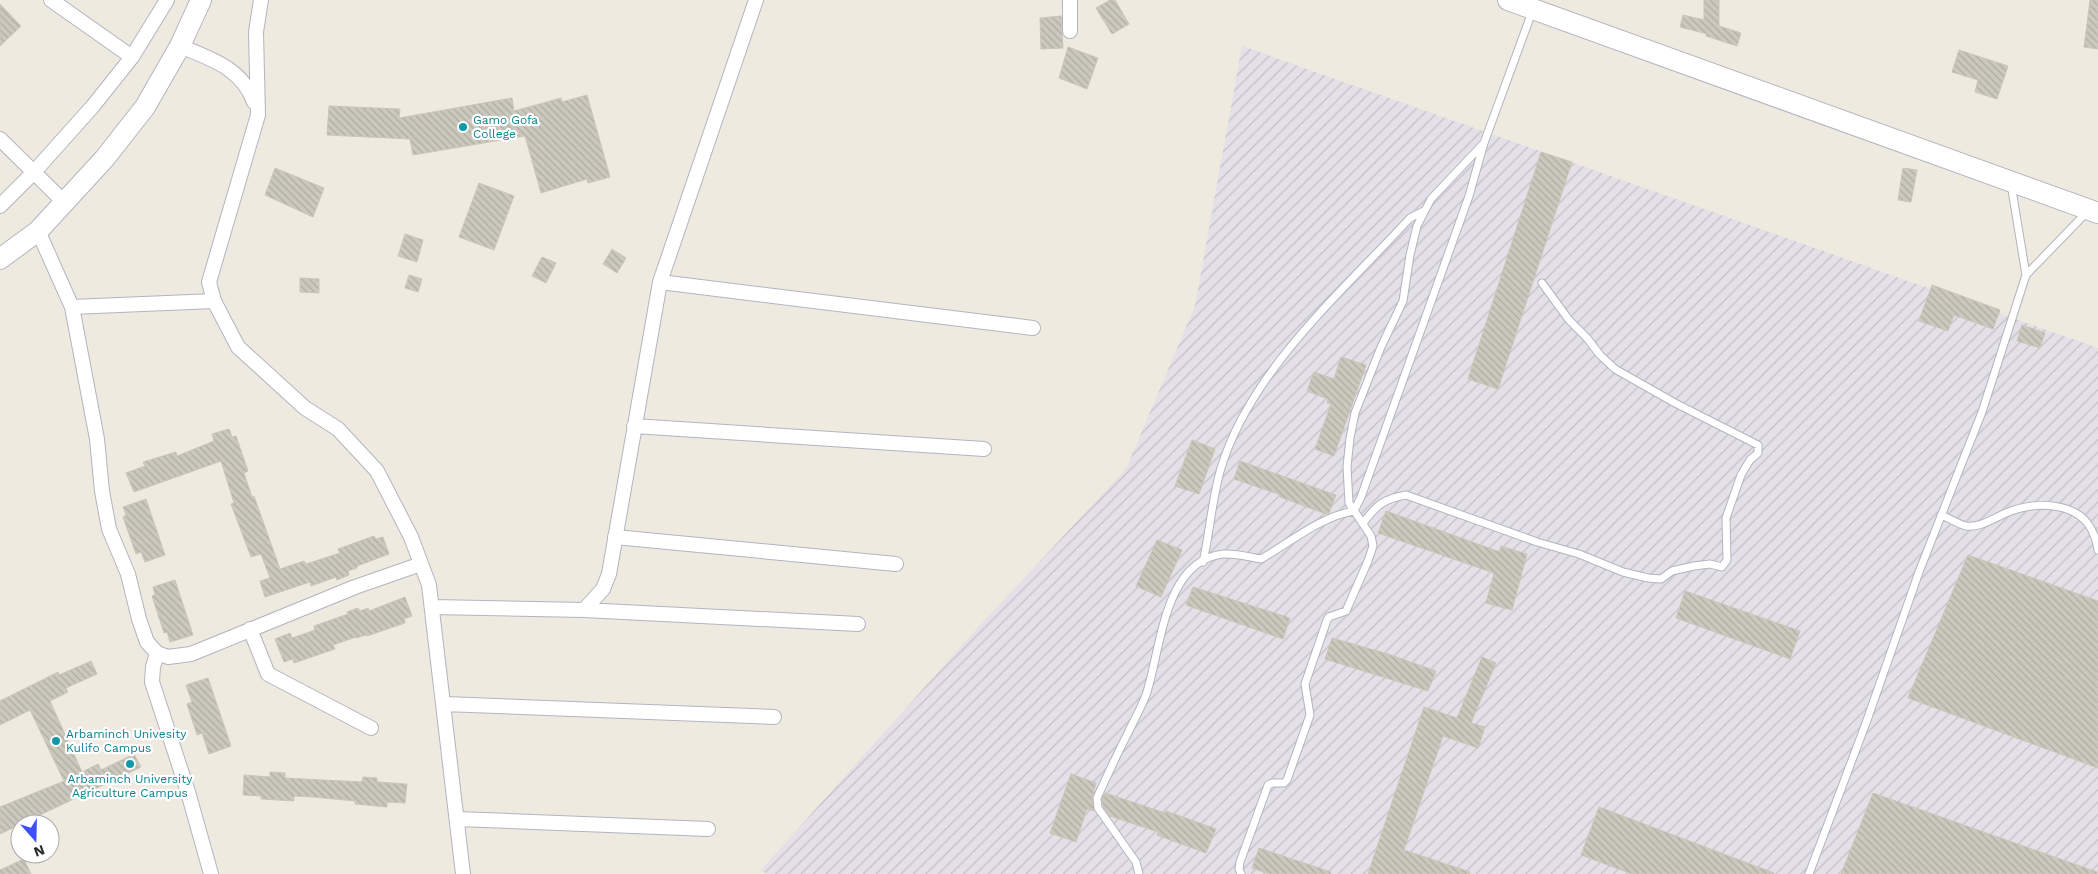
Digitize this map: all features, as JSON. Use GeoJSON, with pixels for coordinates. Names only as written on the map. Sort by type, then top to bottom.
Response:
{"type":"FeatureCollection","features":[{"type":"Feature","properties":{"kind":"street"},"geometry":{"type":"LineString","coordinates":[[51,0],[132,57]]}},
{"type":"Feature","properties":{"kind":"street"},"geometry":{"type":"LineString","coordinates":[[0,206],[34,172],[93,106],[132,57],[167,0]]}},
{"type":"Feature","properties":{"kind":"street"},"geometry":{"type":"LineString","coordinates":[[0,259],[38,230],[106,158],[145,107],[180,46],[201,0]]}},
{"type":"Feature","properties":{"kind":"street"},"geometry":{"type":"LineString","coordinates":[[261,0],[256,32],[258,115],[209,282],[214,301],[238,347],[305,408],[338,429],[377,471],[411,537],[429,585],[463,874]]}},
{"type":"Feature","properties":{"kind":"street"},"geometry":{"type":"LineString","coordinates":[[584,610],[603,589],[609,574],[660,282],[756,0]]}},
{"type":"Feature","properties":{"kind":"street"},"geometry":{"type":"LineString","coordinates":[[1070,0],[1070,31]]}},
{"type":"Feature","properties":{"kind":"street"},"geometry":{"type":"LineString","coordinates":[[1508,0],[2094,212]]}},
{"type":"Feature","properties":{"kind":"street"},"geometry":{"type":"LineString","coordinates":[[180,46],[221,63],[235,74],[249,88],[258,115]]}},
{"type":"Feature","properties":{"kind":"street"},"geometry":{"type":"LineString","coordinates":[[0,139],[64,203]]}},
{"type":"Feature","properties":{"kind":"street"},"geometry":{"type":"LineString","coordinates":[[38,230],[72,307],[98,439],[102,491],[109,529],[128,574],[139,619],[147,642],[157,653],[168,658],[191,654],[355,587],[421,564]]}},
{"type":"Feature","properties":{"kind":"street"},"geometry":{"type":"LineString","coordinates":[[660,282],[1033,328]]}},
{"type":"Feature","properties":{"kind":"street"},"geometry":{"type":"LineString","coordinates":[[72,307],[214,301]]}},
{"type":"Feature","properties":{"kind":"street"},"geometry":{"type":"LineString","coordinates":[[634,426],[984,449]]}},
{"type":"Feature","properties":{"kind":"street"},"geometry":{"type":"LineString","coordinates":[[615,537],[896,564]]}},
{"type":"Feature","properties":{"kind":"street"},"geometry":{"type":"LineString","coordinates":[[432,607],[584,610],[858,624]]}},
{"type":"Feature","properties":{"kind":"street"},"geometry":{"type":"LineString","coordinates":[[250,629],[268,674],[371,728]]}},
{"type":"Feature","properties":{"kind":"street"},"geometry":{"type":"LineString","coordinates":[[157,653],[153,667],[152,682],[188,792],[211,874]]}},
{"type":"Feature","properties":{"kind":"street"},"geometry":{"type":"LineString","coordinates":[[444,704],[774,717]]}},
{"type":"Feature","properties":{"kind":"street"},"geometry":{"type":"LineString","coordinates":[[457,819],[708,829]]}},
{"type":"Feature","properties":{"kind":"lane"},"geometry":{"type":"LineString","coordinates":[[1354,511],[1361,497],[1469,196],[1484,143],[1533,9]]}},
{"type":"Feature","properties":{"kind":"lane"},"geometry":{"type":"LineString","coordinates":[[1241,874],[1239,869],[1240,862],[1268,784],[1284,784],[1287,780],[1310,715],[1305,684],[1327,620],[1332,615],[1338,615],[1346,611],[1373,546],[1371,536],[1349,504],[1347,466],[1350,438],[1355,413],[1381,347],[1403,301],[1410,255],[1417,226],[1431,199],[1484,143]]}},
{"type":"Feature","properties":{"kind":"lane"},"geometry":{"type":"LineString","coordinates":[[1809,874],[1941,515],[1982,412],[2026,275],[2011,182]]}},
{"type":"Feature","properties":{"kind":"lane"},"geometry":{"type":"LineString","coordinates":[[1203,562],[1221,468],[1250,401],[1272,370],[1324,308],[1410,218],[1424,211]]}},
{"type":"Feature","properties":{"kind":"lane"},"geometry":{"type":"LineString","coordinates":[[2026,275],[2094,212]]}},
{"type":"Feature","properties":{"kind":"lane"},"geometry":{"type":"LineString","coordinates":[[1362,523],[1374,508],[1390,498],[1406,495],[1537,542],[1579,554],[1623,572],[1648,578],[1661,579],[1672,572],[1694,566],[1710,564],[1722,567],[1727,560],[1726,518],[1740,475],[1750,460],[1758,454],[1758,445],[1675,403],[1615,369],[1569,320],[1542,283]]}},
{"type":"Feature","properties":{"kind":"lane"},"geometry":{"type":"LineString","coordinates":[[1941,515],[1967,526],[1986,523],[2008,512],[2043,504],[2068,509],[2082,518],[2094,534],[2098,550]]}},
{"type":"Feature","properties":{"kind":"lane"},"geometry":{"type":"LineString","coordinates":[[1139,874],[1136,862],[1098,808],[1098,798],[1145,698],[1153,674],[1172,597],[1187,572],[1203,562],[1222,554],[1261,559],[1317,523],[1339,514],[1354,511]]}},
{"type":"Feature","properties":{"kind":"shaded area"},"geometry":{"type":"Polygon","coordinates":[[[1242,46],[2098,348],[2098,874],[769,874],[760,871],[982,623],[1126,469],[1195,306],[1242,46]]]}},
{"type":"Feature","properties":{"kind":"building"},"geometry":{"type":"Polygon","coordinates":[[[1110,0],[1115,0],[1129,24],[1112,34],[1096,8],[1110,0]]]}},
{"type":"Feature","properties":{"kind":"building"},"geometry":{"type":"Polygon","coordinates":[[[1704,0],[1719,0],[1719,26],[1741,33],[1737,46],[1706,36],[1707,34],[1680,27],[1683,15],[1704,20],[1704,0]]]}},
{"type":"Feature","properties":{"kind":"building"},"geometry":{"type":"Polygon","coordinates":[[[2090,0],[2098,0],[2098,49],[2084,47],[2090,0]]]}},
{"type":"Feature","properties":{"kind":"building"},"geometry":{"type":"Polygon","coordinates":[[[0,4],[21,26],[0,46],[0,4]]]}},
{"type":"Feature","properties":{"kind":"building"},"geometry":{"type":"Polygon","coordinates":[[[1061,16],[1063,48],[1041,49],[1040,18],[1061,16]]]}},
{"type":"Feature","properties":{"kind":"building"},"geometry":{"type":"Polygon","coordinates":[[[1068,47],[1098,58],[1087,89],[1059,78],[1068,47]]]}},
{"type":"Feature","properties":{"kind":"building"},"geometry":{"type":"Polygon","coordinates":[[[1959,50],[2008,66],[1997,99],[1975,92],[1978,80],[1952,72],[1959,50]]]}},
{"type":"Feature","properties":{"kind":"building"},"geometry":{"type":"Polygon","coordinates":[[[587,95],[610,177],[588,183],[587,179],[541,193],[525,136],[413,155],[410,139],[327,135],[329,106],[400,109],[399,118],[512,98],[514,111],[561,98],[562,102],[587,95]]]}},
{"type":"Feature","properties":{"kind":"building"},"geometry":{"type":"Polygon","coordinates":[[[1541,152],[1572,162],[1498,389],[1468,379],[1541,152]]]}},
{"type":"Feature","properties":{"kind":"building"},"geometry":{"type":"Polygon","coordinates":[[[275,168],[324,188],[313,217],[265,195],[275,168]]]}},
{"type":"Feature","properties":{"kind":"building"},"geometry":{"type":"Polygon","coordinates":[[[1903,168],[1917,170],[1911,202],[1898,200],[1903,168]]]}},
{"type":"Feature","properties":{"kind":"building"},"geometry":{"type":"Polygon","coordinates":[[[479,183],[514,196],[494,250],[459,237],[479,183]]]}},
{"type":"Feature","properties":{"kind":"building"},"geometry":{"type":"Polygon","coordinates":[[[405,234],[423,240],[417,262],[398,256],[405,234]]]}},
{"type":"Feature","properties":{"kind":"building"},"geometry":{"type":"Polygon","coordinates":[[[612,249],[626,258],[617,273],[603,264],[612,249]]]}},
{"type":"Feature","properties":{"kind":"building"},"geometry":{"type":"Polygon","coordinates":[[[542,257],[556,263],[546,283],[532,276],[542,257]]]}},
{"type":"Feature","properties":{"kind":"building"},"geometry":{"type":"Polygon","coordinates":[[[409,275],[422,279],[418,292],[405,288],[409,275]]]}},
{"type":"Feature","properties":{"kind":"building"},"geometry":{"type":"Polygon","coordinates":[[[300,278],[319,279],[319,293],[300,292],[300,278]]]}},
{"type":"Feature","properties":{"kind":"building"},"geometry":{"type":"Polygon","coordinates":[[[1932,285],[2000,310],[1993,329],[1954,315],[1948,331],[1919,321],[1932,285]]]}},
{"type":"Feature","properties":{"kind":"building"},"geometry":{"type":"Polygon","coordinates":[[[2022,325],[2045,333],[2040,348],[2017,341],[2022,325]]]}},
{"type":"Feature","properties":{"kind":"building"},"geometry":{"type":"Polygon","coordinates":[[[1341,357],[1366,365],[1334,456],[1315,449],[1331,404],[1327,403],[1328,399],[1307,391],[1314,372],[1334,379],[1341,357]]]}},
{"type":"Feature","properties":{"kind":"building"},"geometry":{"type":"Polygon","coordinates":[[[229,429],[232,437],[236,436],[248,471],[244,473],[280,569],[304,561],[306,564],[340,553],[338,549],[374,536],[376,539],[383,537],[389,554],[357,566],[357,568],[348,571],[349,575],[337,580],[336,577],[311,586],[310,582],[265,597],[260,581],[270,578],[261,554],[251,557],[231,504],[234,503],[221,461],[134,492],[126,473],[145,466],[143,462],[176,452],[177,456],[214,441],[212,434],[229,429]]]}},
{"type":"Feature","properties":{"kind":"building"},"geometry":{"type":"Polygon","coordinates":[[[1192,440],[1215,449],[1199,494],[1175,486],[1192,440]]]}},
{"type":"Feature","properties":{"kind":"building"},"geometry":{"type":"Polygon","coordinates":[[[1240,461],[1336,495],[1329,513],[1326,514],[1280,497],[1281,495],[1234,479],[1240,461]]]}},
{"type":"Feature","properties":{"kind":"building"},"geometry":{"type":"Polygon","coordinates":[[[146,499],[165,555],[145,562],[141,552],[136,554],[123,517],[126,515],[123,507],[146,499]]]}},
{"type":"Feature","properties":{"kind":"building"},"geometry":{"type":"Polygon","coordinates":[[[1386,511],[1500,552],[1501,546],[1527,554],[1512,610],[1486,603],[1494,573],[1378,533],[1386,511]]]}},
{"type":"Feature","properties":{"kind":"building"},"geometry":{"type":"Polygon","coordinates":[[[1157,540],[1182,550],[1161,597],[1136,586],[1157,540]]]}},
{"type":"Feature","properties":{"kind":"building"},"geometry":{"type":"Polygon","coordinates":[[[1968,555],[2098,601],[2098,768],[1908,698],[1968,555]]]}},
{"type":"Feature","properties":{"kind":"building"},"geometry":{"type":"Polygon","coordinates":[[[175,580],[193,635],[170,642],[167,632],[164,633],[152,596],[155,595],[153,587],[175,580]]]}},
{"type":"Feature","properties":{"kind":"building"},"geometry":{"type":"Polygon","coordinates":[[[1193,587],[1290,618],[1283,639],[1186,605],[1193,587]]]}},
{"type":"Feature","properties":{"kind":"building"},"geometry":{"type":"Polygon","coordinates":[[[1685,591],[1800,631],[1790,659],[1676,618],[1685,591]]]}},
{"type":"Feature","properties":{"kind":"building"},"geometry":{"type":"Polygon","coordinates":[[[405,597],[412,616],[404,619],[405,623],[333,645],[335,649],[294,663],[293,659],[284,662],[275,639],[290,633],[292,638],[315,630],[314,626],[348,614],[347,612],[358,608],[360,611],[368,608],[369,611],[405,597]]]}},
{"type":"Feature","properties":{"kind":"building"},"geometry":{"type":"Polygon","coordinates":[[[1332,638],[1388,654],[1436,671],[1428,691],[1325,659],[1332,638]]]}},
{"type":"Feature","properties":{"kind":"building"},"geometry":{"type":"Polygon","coordinates":[[[1482,657],[1496,663],[1471,723],[1485,727],[1478,748],[1443,736],[1404,850],[1470,872],[1469,874],[1368,874],[1424,707],[1457,718],[1482,657]]]}},
{"type":"Feature","properties":{"kind":"building"},"geometry":{"type":"Polygon","coordinates":[[[91,661],[97,674],[66,688],[68,692],[50,701],[82,772],[98,764],[101,770],[134,754],[141,767],[42,814],[10,814],[10,829],[0,834],[0,807],[64,781],[30,710],[0,725],[0,701],[58,672],[59,675],[91,661]]]}},
{"type":"Feature","properties":{"kind":"building"},"geometry":{"type":"Polygon","coordinates":[[[208,678],[231,746],[209,754],[202,733],[197,735],[187,704],[192,702],[186,685],[208,678]]]}},
{"type":"Feature","properties":{"kind":"building"},"geometry":{"type":"Polygon","coordinates":[[[270,772],[285,773],[285,778],[362,782],[363,777],[377,778],[377,782],[407,784],[405,803],[387,802],[387,807],[355,804],[355,801],[313,797],[294,796],[294,801],[261,799],[261,796],[243,795],[244,775],[270,777],[270,772]]]}},
{"type":"Feature","properties":{"kind":"building"},"geometry":{"type":"Polygon","coordinates":[[[1071,774],[1096,783],[1092,798],[1094,811],[1087,809],[1076,842],[1050,833],[1071,774]]]}},
{"type":"Feature","properties":{"kind":"building"},"geometry":{"type":"Polygon","coordinates":[[[1105,793],[1165,813],[1166,811],[1216,829],[1206,853],[1157,835],[1158,832],[1110,816],[1103,806],[1102,799],[1105,793]]]}},
{"type":"Feature","properties":{"kind":"building"},"geometry":{"type":"Polygon","coordinates":[[[1873,793],[2097,872],[2097,874],[1841,874],[1873,793]]]}},
{"type":"Feature","properties":{"kind":"building"},"geometry":{"type":"Polygon","coordinates":[[[1599,807],[1774,874],[1632,874],[1581,855],[1599,807]]]}},
{"type":"Feature","properties":{"kind":"building"},"geometry":{"type":"Polygon","coordinates":[[[1259,848],[1331,872],[1330,874],[1270,874],[1252,868],[1259,848]]]}},
{"type":"Feature","properties":{"kind":"building"},"geometry":{"type":"Polygon","coordinates":[[[13,864],[26,864],[31,874],[0,874],[0,870],[13,864]]]}},
{"type":"Feature","properties":{"kind":"place","name":"Gamo Gofa College"},"geometry":{"type":"Point","coordinates":[463,127]}},
{"type":"Feature","properties":{"kind":"place","name":"Arbaminch Univesity Kulifo Campus"},"geometry":{"type":"Point","coordinates":[56,741]}},
{"type":"Feature","properties":{"kind":"place","name":"Arbaminch University Agriculture Campus"},"geometry":{"type":"Point","coordinates":[130,764]}}]}
